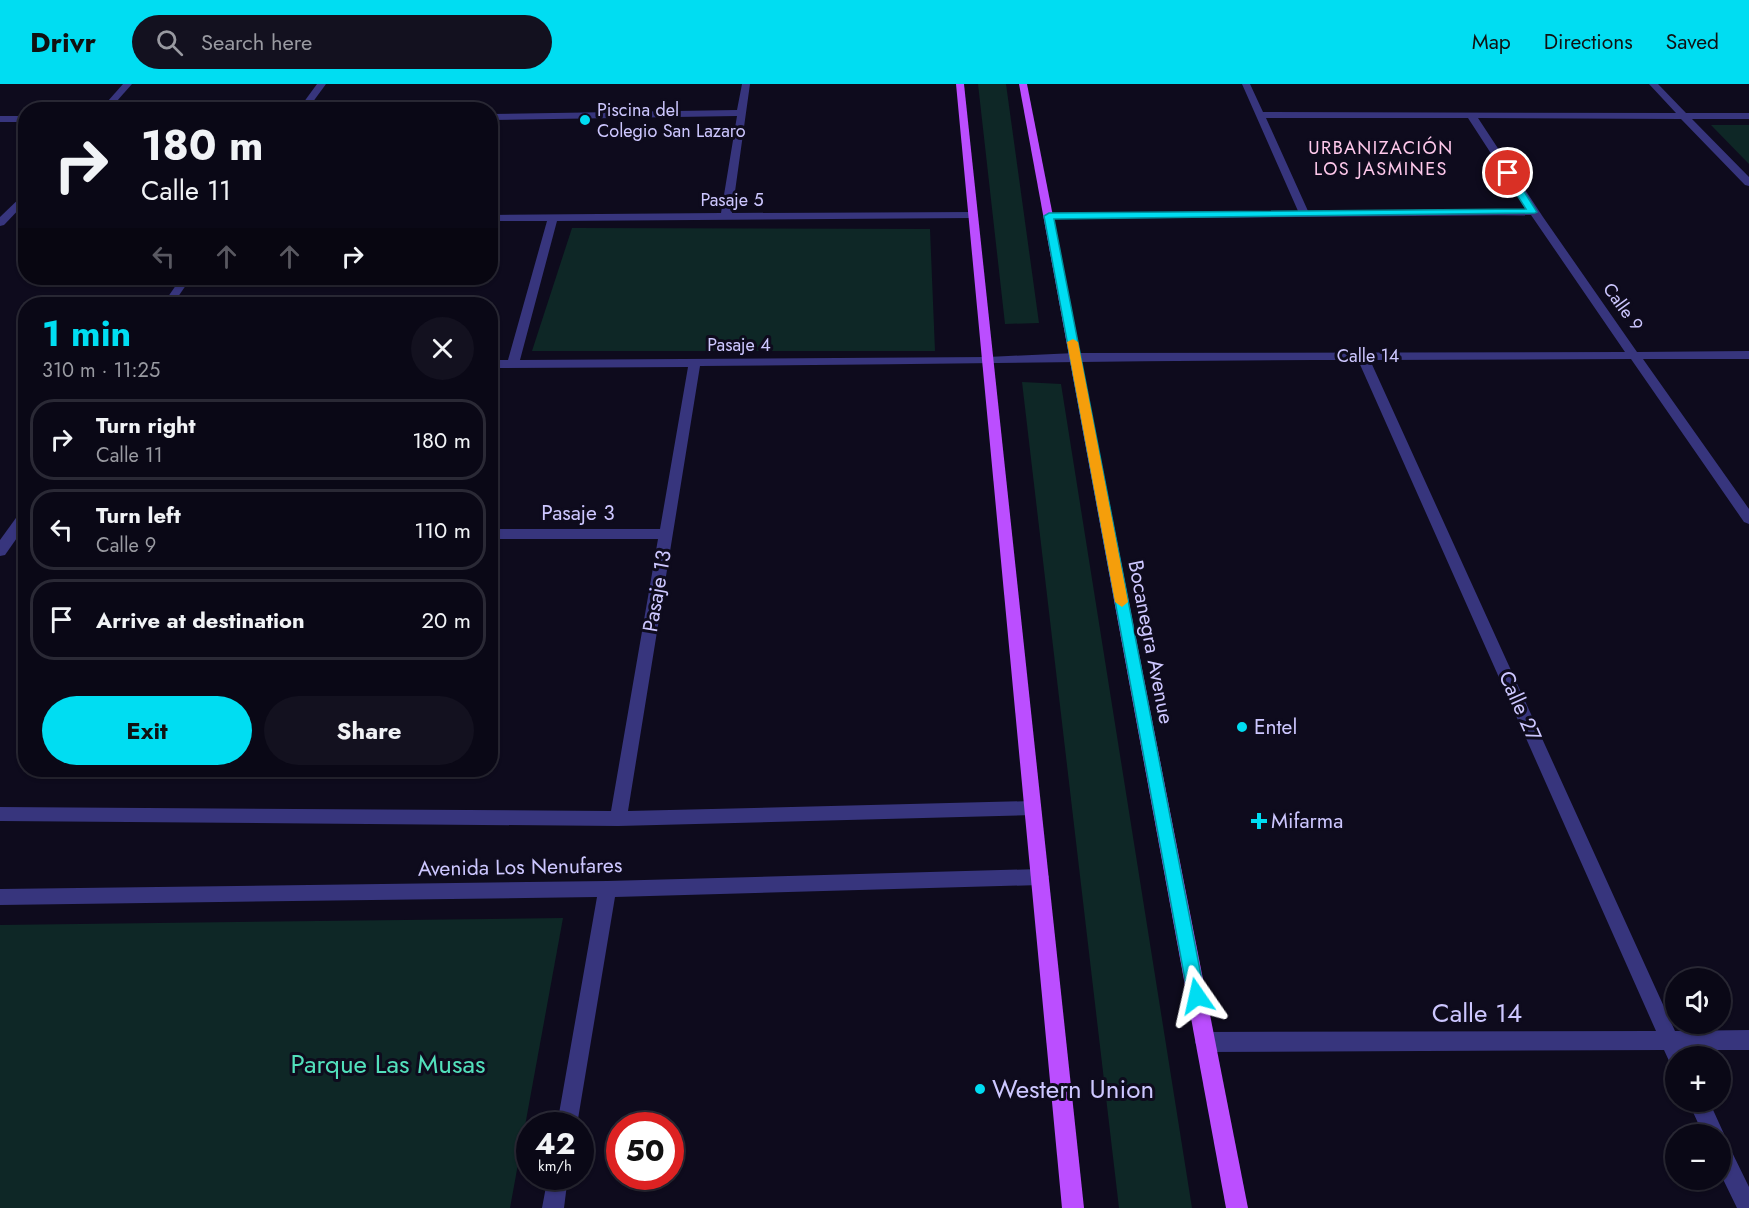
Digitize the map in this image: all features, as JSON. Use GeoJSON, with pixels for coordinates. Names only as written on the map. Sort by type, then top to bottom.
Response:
{"type":"FeatureCollection","features":[{"type":"Feature","properties":{"kind":"main road"},"geometry":{"type":"LineString","coordinates":[[960,84],[1073,1208]]}},
{"type":"Feature","properties":{"kind":"main road","name":"Bocanegra Avenue"},"geometry":{"type":"LineString","coordinates":[[1023,84],[1237,1208]]}},
{"type":"Feature","properties":{"kind":"street"},"geometry":{"type":"LineString","coordinates":[[111,102],[128,84]]}},
{"type":"Feature","properties":{"kind":"street"},"geometry":{"type":"LineString","coordinates":[[308,102],[322,84]]}},
{"type":"Feature","properties":{"kind":"street"},"geometry":{"type":"LineString","coordinates":[[726,217],[746,84]]}},
{"type":"Feature","properties":{"kind":"street"},"geometry":{"type":"LineString","coordinates":[[1246,84],[1304,213]]}},
{"type":"Feature","properties":{"kind":"street"},"geometry":{"type":"LineString","coordinates":[[1653,84],[1749,183]]}},
{"type":"Feature","properties":{"kind":"street"},"geometry":{"type":"LineString","coordinates":[[498,117],[742,113]]}},
{"type":"Feature","properties":{"kind":"street"},"geometry":{"type":"LineString","coordinates":[[1261,115],[1749,116]]}},
{"type":"Feature","properties":{"kind":"street","name":"Calle 9"},"geometry":{"type":"LineString","coordinates":[[1471,115],[1532,212],[1635,354],[1749,519]]}},
{"type":"Feature","properties":{"kind":"street"},"geometry":{"type":"LineString","coordinates":[[0,119],[18,119]]}},
{"type":"Feature","properties":{"kind":"street"},"geometry":{"type":"LineString","coordinates":[[1,221],[18,203]]}},
{"type":"Feature","properties":{"kind":"street"},"geometry":{"type":"LineString","coordinates":[[1049,216],[1532,212]]}},
{"type":"Feature","properties":{"kind":"street","name":"Pasaje 5"},"geometry":{"type":"LineString","coordinates":[[498,218],[973,215]]}},
{"type":"Feature","properties":{"kind":"street"},"geometry":{"type":"LineString","coordinates":[[513,364],[553,218]]}},
{"type":"Feature","properties":{"kind":"street","name":"Calle 14"},"geometry":{"type":"LineString","coordinates":[[988,362],[1076,357],[1749,355]]}},
{"type":"Feature","properties":{"kind":"street","name":"Calle 27"},"geometry":{"type":"LineString","coordinates":[[1362,356],[1673,1046]]}},
{"type":"Feature","properties":{"kind":"street","name":"Pasaje 4"},"geometry":{"type":"LineString","coordinates":[[498,364],[988,362]]}},
{"type":"Feature","properties":{"kind":"street","name":"Pasaje 13"},"geometry":{"type":"LineString","coordinates":[[618,819],[695,363]]}},
{"type":"Feature","properties":{"kind":"street","name":"Pasaje 3"},"geometry":{"type":"LineString","coordinates":[[498,534],[666,534]]}},
{"type":"Feature","properties":{"kind":"street"},"geometry":{"type":"LineString","coordinates":[[0,551],[18,535]]}},
{"type":"Feature","properties":{"kind":"street"},"geometry":{"type":"LineString","coordinates":[[0,814],[618,819],[1033,808]]}},
{"type":"Feature","properties":{"kind":"street","name":"Avenida Los Nenufares"},"geometry":{"type":"LineString","coordinates":[[0,897],[607,889],[1040,877]]}},
{"type":"Feature","properties":{"kind":"street"},"geometry":{"type":"LineString","coordinates":[[569,1112],[607,889]]}},
{"type":"Feature","properties":{"kind":"street","name":"Calle 14"},"geometry":{"type":"LineString","coordinates":[[1693,1046],[1749,1040]]}},
{"type":"Feature","properties":{"kind":"street","name":"Calle 14"},"geometry":{"type":"LineString","coordinates":[[1205,1041],[1665,1048]]}},
{"type":"Feature","properties":{"kind":"street"},"geometry":{"type":"LineString","coordinates":[[1731,1172],[1748,1208]]}},
{"type":"Feature","properties":{"kind":"street"},"geometry":{"type":"LineString","coordinates":[[553,1208],[556,1190]]}},
{"type":"Feature","properties":{"kind":"green space"},"geometry":{"type":"Polygon","coordinates":[[[978,84],[1006,84],[1039,323],[1005,324],[978,84]]]}},
{"type":"Feature","properties":{"kind":"green space"},"geometry":{"type":"Polygon","coordinates":[[[1711,125],[1749,125],[1749,164],[1711,125]]]}},
{"type":"Feature","properties":{"kind":"green space"},"geometry":{"type":"Polygon","coordinates":[[[572,228],[930,229],[935,351],[532,351],[572,228]]]}},
{"type":"Feature","properties":{"kind":"green space"},"geometry":{"type":"Polygon","coordinates":[[[1022,382],[1061,384],[1192,1208],[1119,1208],[1022,382]]]}},
{"type":"Feature","properties":{"kind":"green space","name":"Parque Las Musas"},"geometry":{"type":"Polygon","coordinates":[[[563,918],[528,1112],[516,1112],[516,1175],[510,1208],[0,1208],[0,925],[563,918]]]}},
{"type":"Feature","properties":{"kind":"slow traffic"},"geometry":{"type":"LineString","coordinates":[[1073,342],[1122,602]]}},
{"type":"Feature","properties":{"kind":"place","name":"Piscina del Colegio San Lazaro"},"geometry":{"type":"Point","coordinates":[585,120]}},
{"type":"Feature","properties":{"kind":"place","name":"Entel"},"geometry":{"type":"Point","coordinates":[1242,727]}},
{"type":"Feature","properties":{"kind":"place","name":"Mifarma"},"geometry":{"type":"Point","coordinates":[1259,821]}},
{"type":"Feature","properties":{"kind":"place","name":"Western Union"},"geometry":{"type":"Point","coordinates":[980,1089]}},
{"type":"Feature","properties":{"kind":"district","name":"URBANIZACIÓN LOS JASMINES"},"geometry":{"type":"Point","coordinates":[1381,158]}},
{"type":"Feature","properties":{"kind":"route"},"geometry":{"type":"LineString","coordinates":[[1197,996],[1049,216],[1532,212],[1508,173]]}}]}
